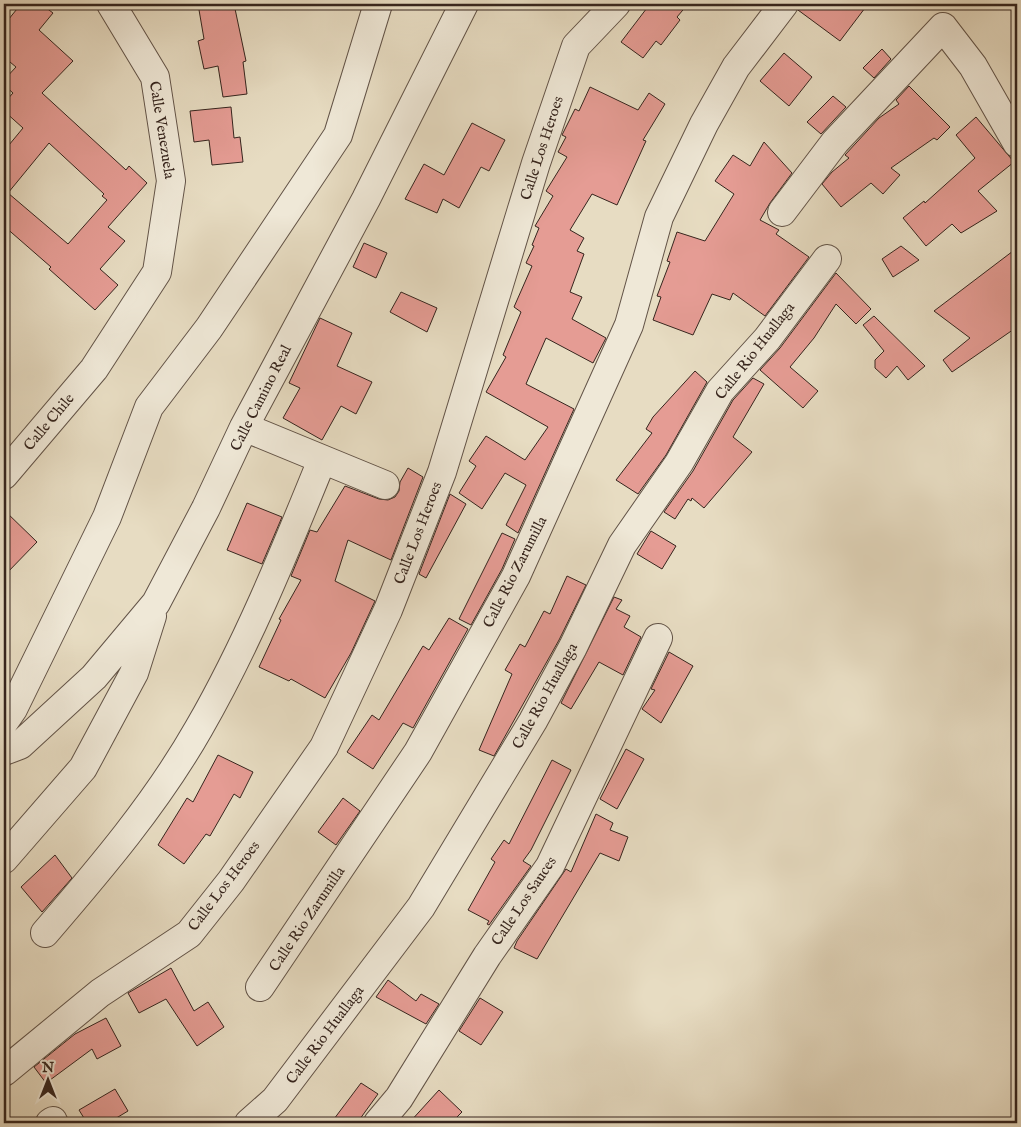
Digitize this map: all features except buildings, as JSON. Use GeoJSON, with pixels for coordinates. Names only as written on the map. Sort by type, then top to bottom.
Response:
{"type":"FeatureCollection","features":[{"type":"Feature","properties":{"kind":"street","name":"Calle Venezuela"},"geometry":{"type":"LineString","coordinates":[[94,369],[157,272],[171,181],[155,77],[111,4]]}},
{"type":"Feature","properties":{"kind":"street"},"geometry":{"type":"LineString","coordinates":[[4,722],[13,709],[107,517],[149,407],[209,328],[338,135],[378,4]]}},
{"type":"Feature","properties":{"kind":"street","name":"Calle Camino Real"},"geometry":{"type":"LineString","coordinates":[[4,751],[20,745],[94,677],[156,603],[206,508],[244,427],[366,199],[464,4]]}},
{"type":"Feature","properties":{"kind":"street","name":"Calle Los Heroes"},"geometry":{"type":"LineString","coordinates":[[4,1072],[100,993],[190,934],[231,881],[324,747],[388,610],[442,472],[536,162],[576,46],[616,4]]}},
{"type":"Feature","properties":{"kind":"street","name":"Calle Rio Zarumilla"},"geometry":{"type":"LineString","coordinates":[[260,987],[418,752],[516,576],[629,325],[659,217],[704,124],[736,67],[784,4]]}},
{"type":"Feature","properties":{"kind":"street"},"geometry":{"type":"LineString","coordinates":[[782,212],[834,142],[943,27],[973,66],[1017,143]]}},
{"type":"Feature","properties":{"kind":"street","name":"Calle Rio Huallaga"},"geometry":{"type":"LineString","coordinates":[[249,1123],[275,1100],[421,907],[533,721],[573,647],[622,545],[680,463],[720,392],[767,339],[827,259]]}},
{"type":"Feature","properties":{"kind":"street","name":"Calle Chile"},"geometry":{"type":"LineString","coordinates":[[6,468],[94,369]]}},
{"type":"Feature","properties":{"kind":"street"},"geometry":{"type":"LineString","coordinates":[[244,427],[385,486]]}},
{"type":"Feature","properties":{"kind":"street"},"geometry":{"type":"LineString","coordinates":[[46,933],[139,819],[199,728],[266,596],[322,460]]}},
{"type":"Feature","properties":{"kind":"street"},"geometry":{"type":"LineString","coordinates":[[4,859],[83,768],[134,673],[156,603]]}},
{"type":"Feature","properties":{"kind":"street","name":"Calle Los Sauces"},"geometry":{"type":"LineString","coordinates":[[378,1123],[399,1098],[487,956],[550,866],[658,638]]}}]}
